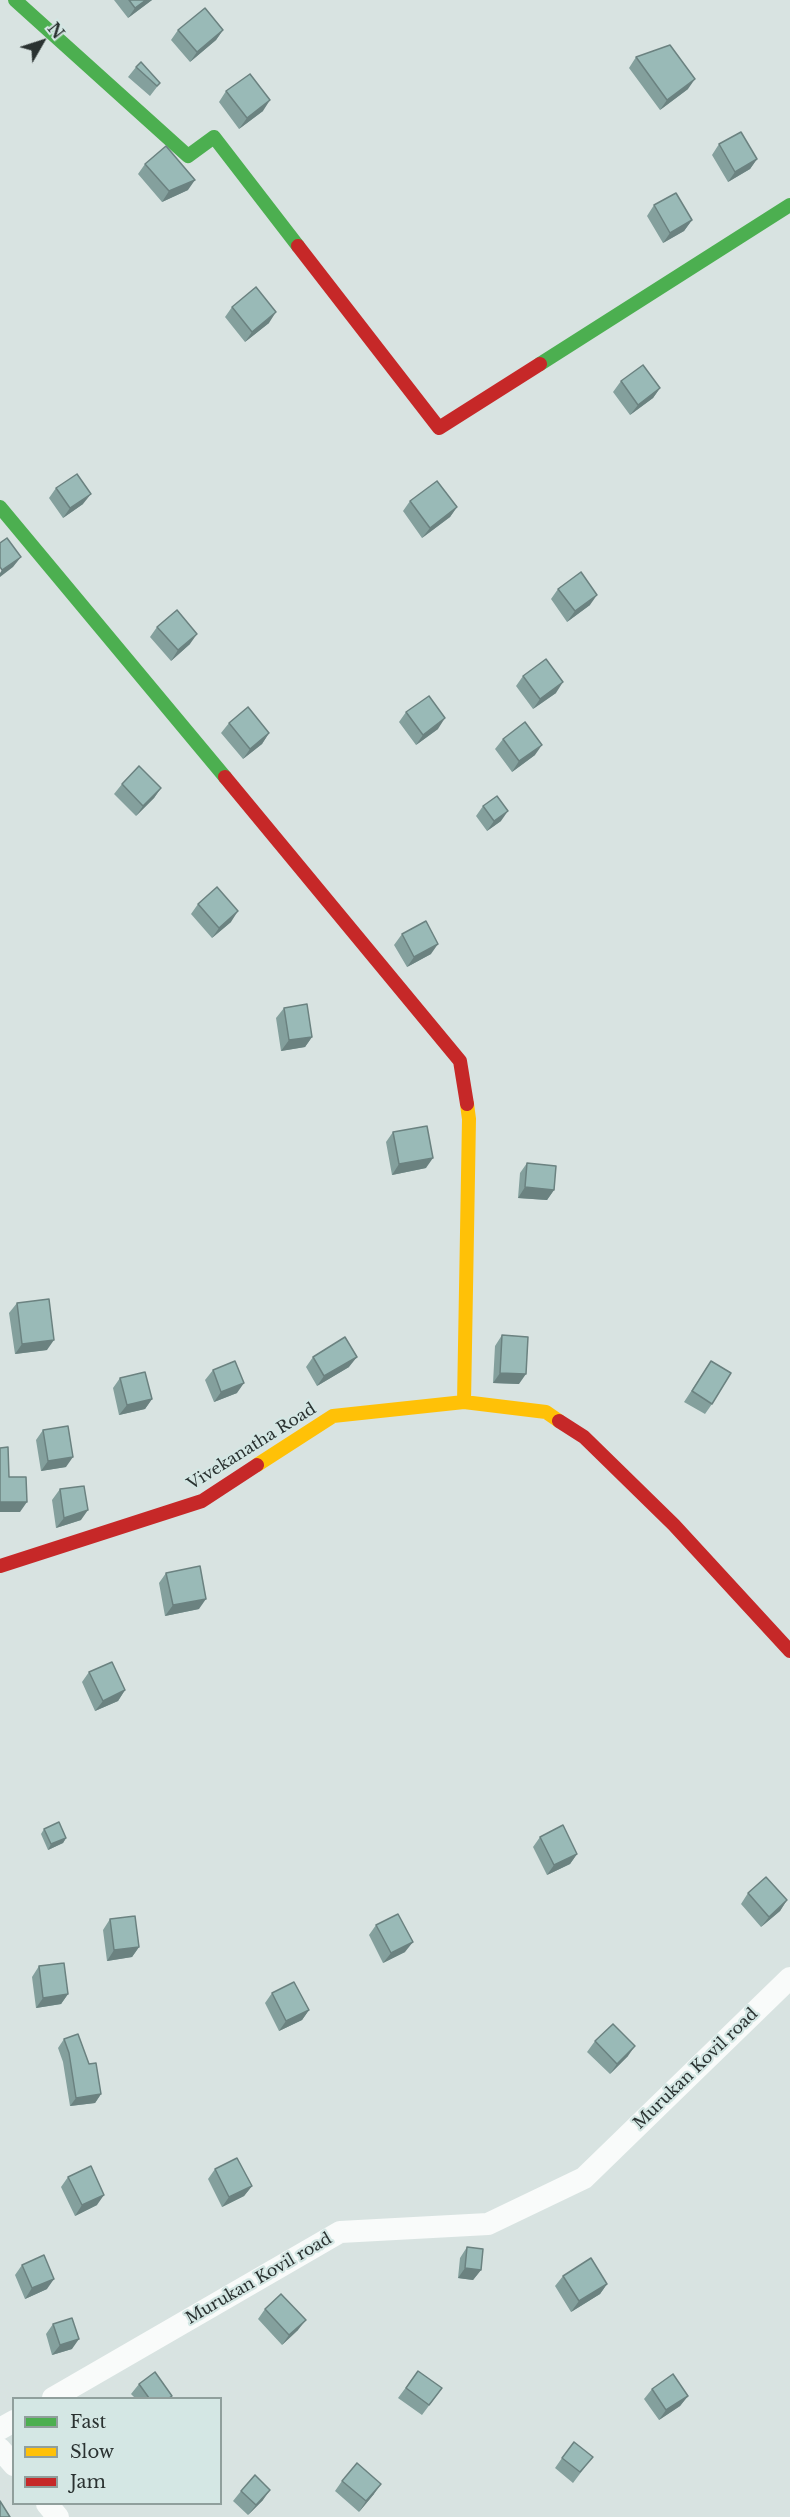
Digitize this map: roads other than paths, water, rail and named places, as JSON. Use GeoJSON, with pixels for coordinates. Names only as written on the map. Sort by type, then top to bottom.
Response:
{"type":"FeatureCollection","features":[{"type":"Feature","properties":{"kind":"street"},"geometry":{"type":"LineString","coordinates":[[15,0],[188,156],[214,137],[439,428],[790,205]]}},
{"type":"Feature","properties":{"kind":"street"},"geometry":{"type":"LineString","coordinates":[[0,507],[460,1061],[469,1119],[464,1402]]}},
{"type":"Feature","properties":{"kind":"street","name":"Vivekanatha Road"},"geometry":{"type":"LineString","coordinates":[[0,1566],[202,1501],[333,1416],[464,1402],[546,1412],[584,1437],[674,1524],[790,1651]]}},
{"type":"Feature","properties":{"kind":"street","name":"Murukan Kovil road"},"geometry":{"type":"LineString","coordinates":[[54,2397],[340,2232],[488,2224],[584,2178],[790,1978]]}},
{"type":"Feature","properties":{"kind":"street"},"geometry":{"type":"LineString","coordinates":[[0,2449],[12,2463]]}},
{"type":"Feature","properties":{"kind":"street"},"geometry":{"type":"LineString","coordinates":[[47,2505],[58,2517]]}}]}
